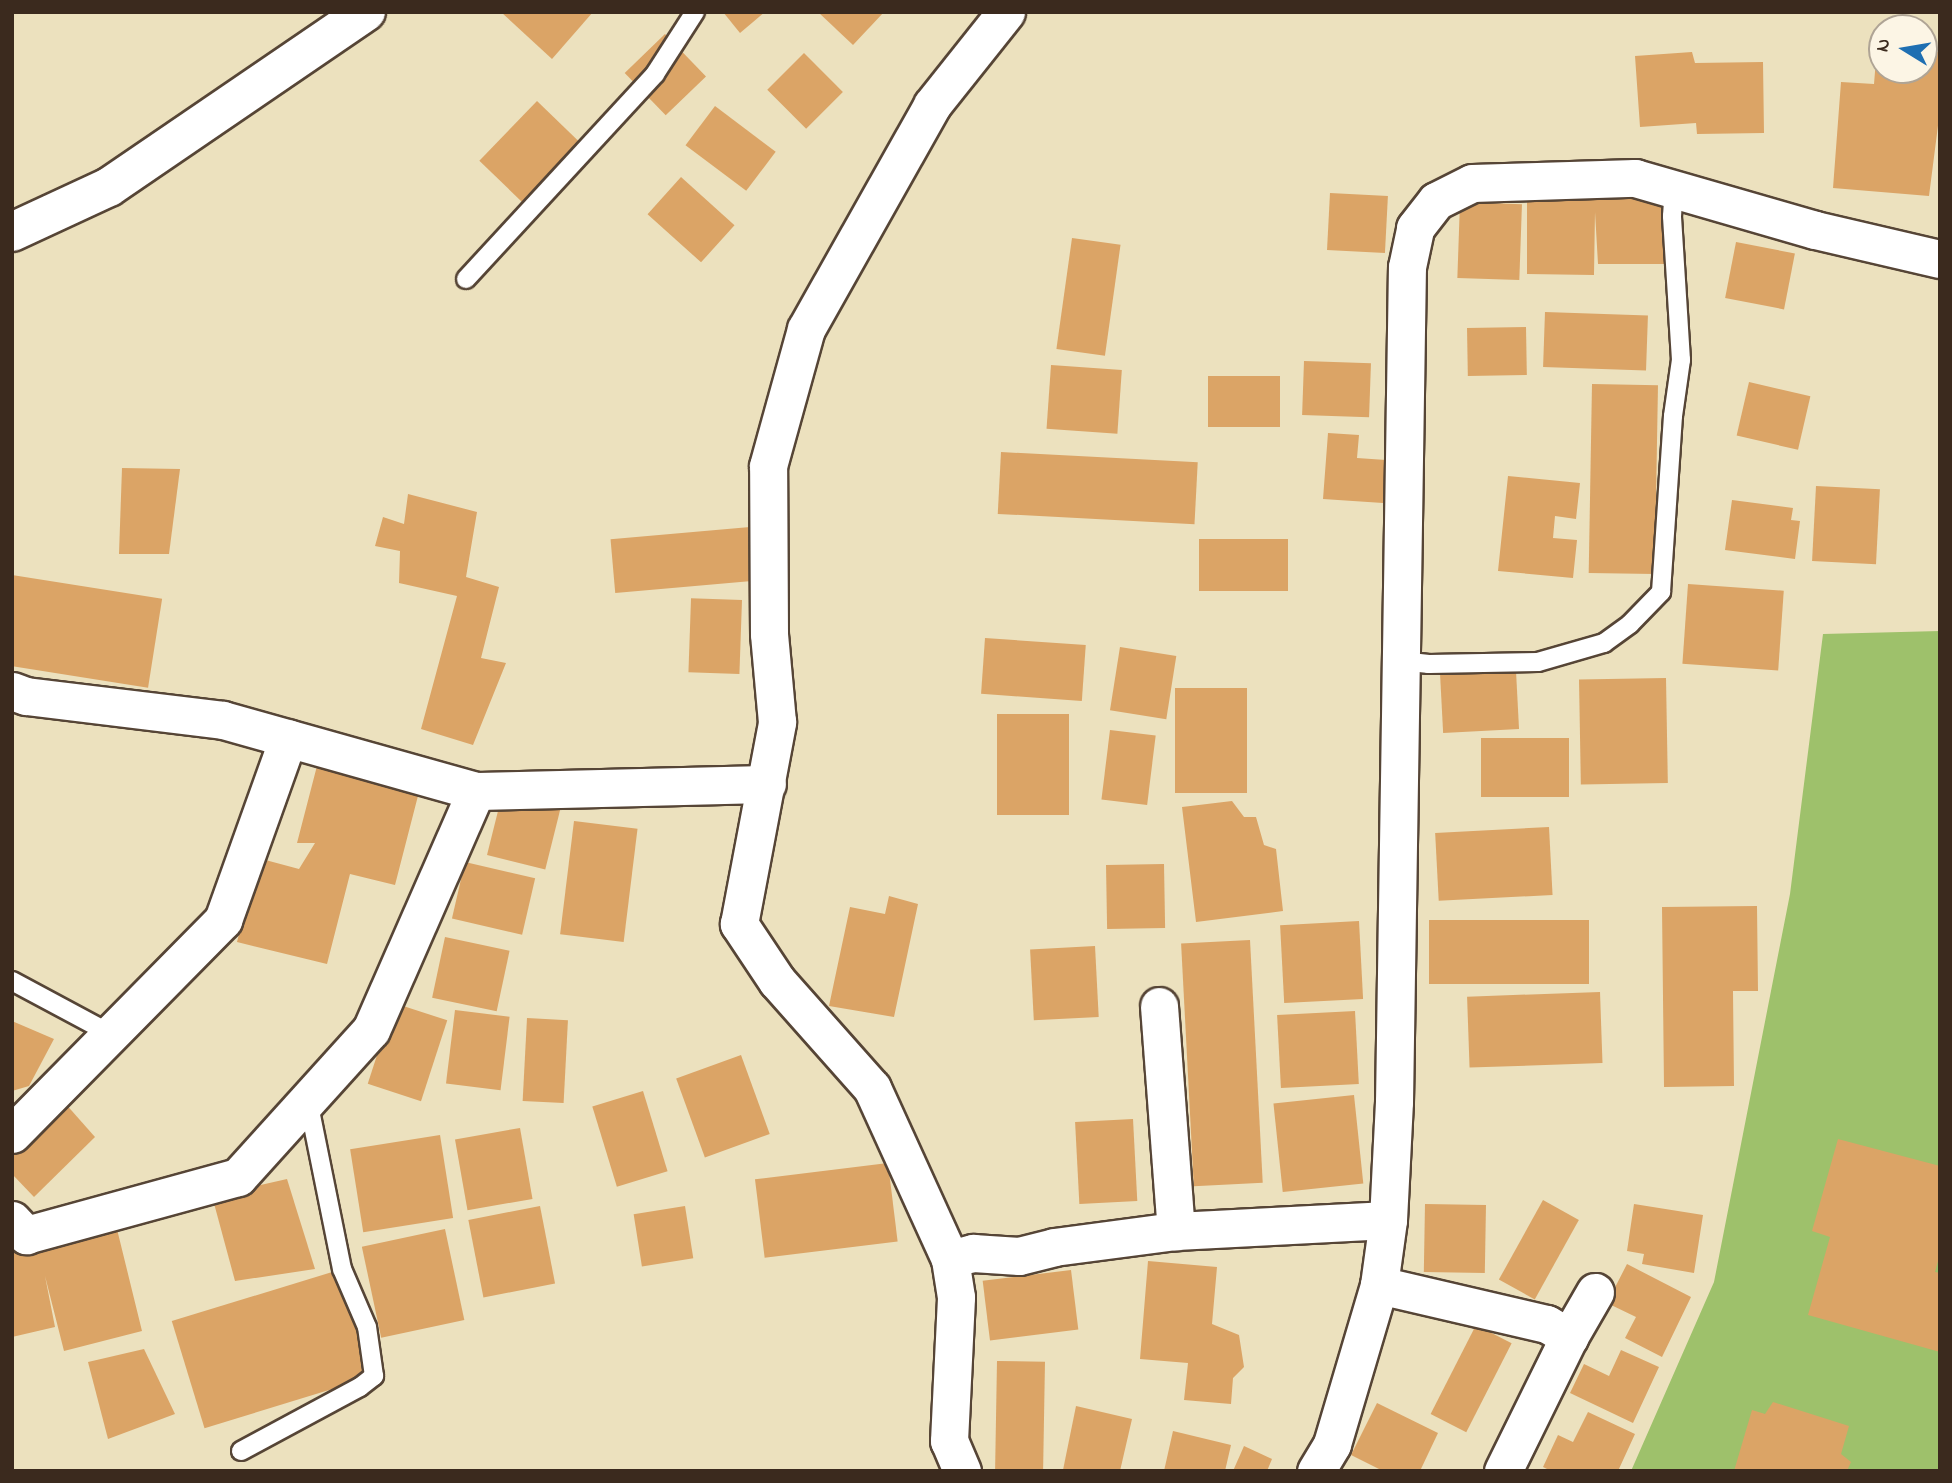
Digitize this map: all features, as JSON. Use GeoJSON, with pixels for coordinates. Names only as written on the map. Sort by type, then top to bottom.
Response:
{"type":"FeatureCollection","features":[{"type":"Feature","properties":{"kind":"street"},"geometry":{"type":"LineString","coordinates":[[12,232],[109,187],[366,12]]}},
{"type":"Feature","properties":{"kind":"street"},"geometry":{"type":"LineString","coordinates":[[962,1471],[950,1441],[956,1297],[950,1259],[872,1088],[777,981],[739,924],[777,722],[769,634],[768,466],[806,329],[932,105],[1006,12]]}},
{"type":"Feature","properties":{"kind":"street"},"geometry":{"type":"LineString","coordinates":[[1316,1471],[1332,1444],[1379,1285],[1388,1220],[1394,1102],[1407,267],[1415,228],[1436,201],[1472,183],[1635,178],[1815,230],[1940,259]]}},
{"type":"Feature","properties":{"kind":"street"},"geometry":{"type":"LineString","coordinates":[[12,691],[26,696],[223,720],[476,791],[767,784]]}},
{"type":"Feature","properties":{"kind":"street"},"geometry":{"type":"LineString","coordinates":[[12,1134],[223,920],[288,738]]}},
{"type":"Feature","properties":{"kind":"street"},"geometry":{"type":"LineString","coordinates":[[12,1220],[26,1234],[238,1177],[371,1030],[476,791]]}},
{"type":"Feature","properties":{"kind":"street"},"geometry":{"type":"LineString","coordinates":[[1159,1006],[1176,1231]]}},
{"type":"Feature","properties":{"kind":"street"},"geometry":{"type":"LineString","coordinates":[[950,1259],[973,1253],[1018,1256],[1054,1247],[1176,1231],[1388,1220]]}},
{"type":"Feature","properties":{"kind":"street"},"geometry":{"type":"LineString","coordinates":[[1379,1285],[1547,1324],[1569,1337]]}},
{"type":"Feature","properties":{"kind":"street"},"geometry":{"type":"LineString","coordinates":[[1503,1471],[1569,1337],[1595,1292]]}},
{"type":"Feature","properties":{"kind":"lane"},"geometry":{"type":"LineString","coordinates":[[466,279],[656,74],[695,12]]}},
{"type":"Feature","properties":{"kind":"lane"},"geometry":{"type":"LineString","coordinates":[[1401,661],[1429,664],[1538,662],[1604,643],[1630,624],[1661,592],[1673,416],[1681,360],[1672,216],[1674,188]]}},
{"type":"Feature","properties":{"kind":"lane"},"geometry":{"type":"LineString","coordinates":[[12,981],[111,1034]]}},
{"type":"Feature","properties":{"kind":"lane"},"geometry":{"type":"LineString","coordinates":[[241,1451],[360,1387],[374,1376],[368,1328],[342,1269],[308,1100]]}},
{"type":"Feature","properties":{"kind":"green space"},"geometry":{"type":"Polygon","coordinates":[[[1940,631],[1940,1471],[1631,1471],[1714,1282],[1790,894],[1823,634],[1940,631]]]}},
{"type":"Feature","properties":{"kind":"building"},"geometry":{"type":"Polygon","coordinates":[[[501,12],[593,12],[552,59],[501,12]]]}},
{"type":"Feature","properties":{"kind":"building"},"geometry":{"type":"Polygon","coordinates":[[[723,12],[765,12],[740,33],[723,12]]]}},
{"type":"Feature","properties":{"kind":"building"},"geometry":{"type":"Polygon","coordinates":[[[818,12],[884,12],[853,45],[818,12]]]}},
{"type":"Feature","properties":{"kind":"building"},"geometry":{"type":"Polygon","coordinates":[[[665,34],[706,76],[666,115],[625,73],[665,34]]]}},
{"type":"Feature","properties":{"kind":"building"},"geometry":{"type":"Polygon","coordinates":[[[1692,52],[1695,63],[1763,62],[1764,133],[1697,134],[1696,123],[1640,127],[1635,56],[1692,52]]]}},
{"type":"Feature","properties":{"kind":"building"},"geometry":{"type":"Polygon","coordinates":[[[1940,52],[1940,110],[1929,196],[1833,188],[1841,82],[1938,84],[1940,52]]]}},
{"type":"Feature","properties":{"kind":"building"},"geometry":{"type":"Polygon","coordinates":[[[804,53],[843,92],[806,129],[767,90],[804,53]]]}},
{"type":"Feature","properties":{"kind":"building"},"geometry":{"type":"Polygon","coordinates":[[[537,101],[586,148],[528,208],[479,161],[537,101]]]}},
{"type":"Feature","properties":{"kind":"building"},"geometry":{"type":"Polygon","coordinates":[[[715,106],[776,152],[746,191],[686,145],[715,106]]]}},
{"type":"Feature","properties":{"kind":"building"},"geometry":{"type":"Polygon","coordinates":[[[681,177],[735,225],[701,262],[648,214],[681,177]]]}},
{"type":"Feature","properties":{"kind":"building"},"geometry":{"type":"Polygon","coordinates":[[[1330,193],[1388,196],[1385,253],[1327,250],[1330,193]]]}},
{"type":"Feature","properties":{"kind":"building"},"geometry":{"type":"Polygon","coordinates":[[[1664,197],[1665,264],[1598,264],[1595,212],[1594,275],[1527,274],[1527,199],[1664,197]]]}},
{"type":"Feature","properties":{"kind":"building"},"geometry":{"type":"Polygon","coordinates":[[[1460,202],[1522,204],[1519,280],[1457,278],[1460,202]]]}},
{"type":"Feature","properties":{"kind":"building"},"geometry":{"type":"Polygon","coordinates":[[[1072,238],[1121,245],[1105,356],[1056,349],[1072,238]]]}},
{"type":"Feature","properties":{"kind":"building"},"geometry":{"type":"Polygon","coordinates":[[[1736,242],[1795,253],[1784,309],[1725,298],[1736,242]]]}},
{"type":"Feature","properties":{"kind":"building"},"geometry":{"type":"Polygon","coordinates":[[[1545,312],[1648,316],[1646,371],[1543,367],[1545,312]]]}},
{"type":"Feature","properties":{"kind":"building"},"geometry":{"type":"Polygon","coordinates":[[[1526,327],[1527,375],[1468,376],[1467,328],[1526,327]]]}},
{"type":"Feature","properties":{"kind":"building"},"geometry":{"type":"Polygon","coordinates":[[[1304,361],[1371,363],[1369,417],[1302,415],[1304,361]]]}},
{"type":"Feature","properties":{"kind":"building"},"geometry":{"type":"Polygon","coordinates":[[[1051,365],[1122,370],[1117,434],[1047,429],[1051,365]]]}},
{"type":"Feature","properties":{"kind":"building"},"geometry":{"type":"Polygon","coordinates":[[[1208,376],[1280,376],[1280,427],[1208,427],[1208,376]]]}},
{"type":"Feature","properties":{"kind":"building"},"geometry":{"type":"Polygon","coordinates":[[[1749,382],[1810,396],[1798,450],[1737,436],[1749,382]]]}},
{"type":"Feature","properties":{"kind":"building"},"geometry":{"type":"Polygon","coordinates":[[[1592,384],[1658,385],[1655,574],[1589,573],[1592,384]]]}},
{"type":"Feature","properties":{"kind":"building"},"geometry":{"type":"Polygon","coordinates":[[[1328,433],[1359,435],[1357,458],[1386,460],[1383,503],[1323,499],[1328,433]]]}},
{"type":"Feature","properties":{"kind":"building"},"geometry":{"type":"Polygon","coordinates":[[[1001,452],[1198,462],[1194,524],[998,514],[1001,452]]]}},
{"type":"Feature","properties":{"kind":"building"},"geometry":{"type":"Polygon","coordinates":[[[122,468],[180,469],[169,554],[119,554],[122,468]]]}},
{"type":"Feature","properties":{"kind":"building"},"geometry":{"type":"Polygon","coordinates":[[[1508,476],[1580,483],[1576,519],[1555,516],[1553,538],[1577,540],[1573,578],[1498,571],[1508,476]]]}},
{"type":"Feature","properties":{"kind":"building"},"geometry":{"type":"Polygon","coordinates":[[[1816,486],[1880,489],[1876,564],[1812,561],[1816,486]]]}},
{"type":"Feature","properties":{"kind":"building"},"geometry":{"type":"Polygon","coordinates":[[[408,494],[477,512],[466,577],[499,587],[481,658],[506,663],[473,745],[421,729],[457,596],[399,583],[400,551],[375,546],[383,517],[404,524],[408,494]]]}},
{"type":"Feature","properties":{"kind":"building"},"geometry":{"type":"Polygon","coordinates":[[[1732,500],[1793,508],[1791,520],[1800,521],[1795,559],[1725,550],[1732,500]]]}},
{"type":"Feature","properties":{"kind":"building"},"geometry":{"type":"Polygon","coordinates":[[[750,527],[755,581],[615,593],[611,539],[750,527]]]}},
{"type":"Feature","properties":{"kind":"building"},"geometry":{"type":"Polygon","coordinates":[[[1199,539],[1288,539],[1288,591],[1199,591],[1199,539]]]}},
{"type":"Feature","properties":{"kind":"building"},"geometry":{"type":"Polygon","coordinates":[[[12,575],[162,599],[148,688],[12,666],[12,575]]]}},
{"type":"Feature","properties":{"kind":"building"},"geometry":{"type":"Polygon","coordinates":[[[1688,584],[1784,591],[1778,671],[1682,664],[1688,584]]]}},
{"type":"Feature","properties":{"kind":"building"},"geometry":{"type":"Polygon","coordinates":[[[691,598],[742,600],[739,674],[688,672],[691,598]]]}},
{"type":"Feature","properties":{"kind":"building"},"geometry":{"type":"Polygon","coordinates":[[[985,638],[1086,645],[1082,701],[981,694],[985,638]]]}},
{"type":"Feature","properties":{"kind":"building"},"geometry":{"type":"Polygon","coordinates":[[[1120,647],[1176,656],[1166,719],[1110,710],[1120,647]]]}},
{"type":"Feature","properties":{"kind":"building"},"geometry":{"type":"Polygon","coordinates":[[[1516,671],[1519,729],[1443,733],[1440,675],[1516,671]]]}},
{"type":"Feature","properties":{"kind":"building"},"geometry":{"type":"Polygon","coordinates":[[[1666,678],[1668,783],[1581,785],[1579,680],[1666,678]]]}},
{"type":"Feature","properties":{"kind":"building"},"geometry":{"type":"Polygon","coordinates":[[[1175,688],[1247,688],[1247,793],[1175,793],[1175,688]]]}},
{"type":"Feature","properties":{"kind":"building"},"geometry":{"type":"Polygon","coordinates":[[[997,714],[1069,714],[1069,815],[997,815],[997,714]]]}},
{"type":"Feature","properties":{"kind":"building"},"geometry":{"type":"Polygon","coordinates":[[[1110,730],[1156,736],[1147,805],[1101,799],[1110,730]]]}},
{"type":"Feature","properties":{"kind":"building"},"geometry":{"type":"Polygon","coordinates":[[[1481,738],[1569,738],[1569,797],[1481,797],[1481,738]]]}},
{"type":"Feature","properties":{"kind":"building"},"geometry":{"type":"Polygon","coordinates":[[[318,762],[420,788],[395,885],[350,874],[327,964],[237,942],[258,858],[299,869],[315,843],[297,843],[318,762]]]}},
{"type":"Feature","properties":{"kind":"building"},"geometry":{"type":"Polygon","coordinates":[[[503,791],[561,806],[545,870],[487,855],[503,791]]]}},
{"type":"Feature","properties":{"kind":"building"},"geometry":{"type":"Polygon","coordinates":[[[1232,801],[1244,817],[1256,817],[1264,845],[1276,849],[1283,911],[1196,922],[1182,807],[1232,801]]]}},
{"type":"Feature","properties":{"kind":"building"},"geometry":{"type":"Polygon","coordinates":[[[574,821],[638,829],[624,942],[560,934],[574,821]]]}},
{"type":"Feature","properties":{"kind":"building"},"geometry":{"type":"Polygon","coordinates":[[[1549,827],[1553,895],[1439,901],[1435,833],[1549,827]]]}},
{"type":"Feature","properties":{"kind":"building"},"geometry":{"type":"Polygon","coordinates":[[[465,862],[535,878],[522,935],[452,919],[465,862]]]}},
{"type":"Feature","properties":{"kind":"building"},"geometry":{"type":"Polygon","coordinates":[[[1164,864],[1165,928],[1107,929],[1106,865],[1164,864]]]}},
{"type":"Feature","properties":{"kind":"building"},"geometry":{"type":"Polygon","coordinates":[[[889,896],[918,904],[894,1017],[829,1006],[850,907],[885,914],[889,896]]]}},
{"type":"Feature","properties":{"kind":"building"},"geometry":{"type":"Polygon","coordinates":[[[1757,906],[1758,991],[1733,991],[1734,1086],[1664,1087],[1662,907],[1757,906]]]}},
{"type":"Feature","properties":{"kind":"building"},"geometry":{"type":"Polygon","coordinates":[[[1429,920],[1589,920],[1589,984],[1429,984],[1429,920]]]}},
{"type":"Feature","properties":{"kind":"building"},"geometry":{"type":"Polygon","coordinates":[[[1359,921],[1363,999],[1284,1003],[1280,925],[1359,921]]]}},
{"type":"Feature","properties":{"kind":"building"},"geometry":{"type":"Polygon","coordinates":[[[445,937],[510,951],[497,1011],[432,998],[445,937]]]}},
{"type":"Feature","properties":{"kind":"building"},"geometry":{"type":"Polygon","coordinates":[[[1250,940],[1263,1183],[1194,1186],[1181,944],[1250,940]]]}},
{"type":"Feature","properties":{"kind":"building"},"geometry":{"type":"Polygon","coordinates":[[[1095,946],[1099,1017],[1034,1020],[1030,949],[1095,946]]]}},
{"type":"Feature","properties":{"kind":"building"},"geometry":{"type":"Polygon","coordinates":[[[1600,992],[1602,1063],[1470,1068],[1467,997],[1600,992]]]}},
{"type":"Feature","properties":{"kind":"building"},"geometry":{"type":"Polygon","coordinates":[[[394,1003],[447,1020],[421,1101],[368,1084],[394,1003]]]}},
{"type":"Feature","properties":{"kind":"building"},"geometry":{"type":"Polygon","coordinates":[[[455,1010],[510,1017],[501,1090],[446,1083],[455,1010]]]}},
{"type":"Feature","properties":{"kind":"building"},"geometry":{"type":"Polygon","coordinates":[[[1355,1011],[1359,1084],[1281,1088],[1277,1015],[1355,1011]]]}},
{"type":"Feature","properties":{"kind":"building"},"geometry":{"type":"Polygon","coordinates":[[[527,1018],[568,1020],[564,1103],[523,1101],[527,1018]]]}},
{"type":"Feature","properties":{"kind":"building"},"geometry":{"type":"Polygon","coordinates":[[[12,1021],[54,1039],[29,1086],[12,1091],[12,1021]]]}},
{"type":"Feature","properties":{"kind":"building"},"geometry":{"type":"Polygon","coordinates":[[[741,1055],[770,1134],[705,1158],[676,1079],[741,1055]]]}},
{"type":"Feature","properties":{"kind":"building"},"geometry":{"type":"Polygon","coordinates":[[[643,1091],[668,1171],[617,1187],[592,1106],[643,1091]]]}},
{"type":"Feature","properties":{"kind":"building"},"geometry":{"type":"Polygon","coordinates":[[[1354,1095],[1363,1184],[1283,1192],[1273,1103],[1354,1095]]]}},
{"type":"Feature","properties":{"kind":"building"},"geometry":{"type":"Polygon","coordinates":[[[64,1102],[95,1137],[34,1197],[12,1174],[12,1151],[64,1102]]]}},
{"type":"Feature","properties":{"kind":"building"},"geometry":{"type":"Polygon","coordinates":[[[1133,1119],[1137,1201],[1079,1204],[1075,1122],[1133,1119]]]}},
{"type":"Feature","properties":{"kind":"building"},"geometry":{"type":"Polygon","coordinates":[[[520,1128],[533,1199],[468,1210],[455,1139],[520,1128]]]}},
{"type":"Feature","properties":{"kind":"building"},"geometry":{"type":"Polygon","coordinates":[[[440,1135],[453,1218],[363,1232],[350,1149],[440,1135]]]}},
{"type":"Feature","properties":{"kind":"building"},"geometry":{"type":"Polygon","coordinates":[[[1838,1139],[1940,1166],[1940,1254],[1935,1272],[1940,1273],[1940,1352],[1808,1315],[1830,1237],[1812,1231],[1838,1139]]]}},
{"type":"Feature","properties":{"kind":"building"},"geometry":{"type":"Polygon","coordinates":[[[888,1163],[898,1241],[765,1258],[755,1179],[888,1163]]]}},
{"type":"Feature","properties":{"kind":"building"},"geometry":{"type":"Polygon","coordinates":[[[287,1179],[315,1269],[235,1281],[212,1196],[287,1179]]]}},
{"type":"Feature","properties":{"kind":"building"},"geometry":{"type":"Polygon","coordinates":[[[1543,1200],[1579,1220],[1535,1299],[1499,1280],[1543,1200]]]}},
{"type":"Feature","properties":{"kind":"building"},"geometry":{"type":"Polygon","coordinates":[[[1425,1204],[1486,1205],[1485,1273],[1424,1272],[1425,1204]]]}},
{"type":"Feature","properties":{"kind":"building"},"geometry":{"type":"Polygon","coordinates":[[[1634,1204],[1703,1215],[1694,1273],[1642,1264],[1644,1254],[1627,1251],[1634,1204]]]}},
{"type":"Feature","properties":{"kind":"building"},"geometry":{"type":"Polygon","coordinates":[[[540,1206],[555,1284],[483,1297],[468,1220],[540,1206]]]}},
{"type":"Feature","properties":{"kind":"building"},"geometry":{"type":"Polygon","coordinates":[[[685,1206],[693,1258],[642,1266],[634,1214],[685,1206]]]}},
{"type":"Feature","properties":{"kind":"building"},"geometry":{"type":"Polygon","coordinates":[[[115,1221],[142,1331],[64,1351],[45,1276],[55,1327],[12,1337],[12,1246],[115,1221]]]}},
{"type":"Feature","properties":{"kind":"building"},"geometry":{"type":"Polygon","coordinates":[[[445,1229],[464,1320],[381,1338],[362,1247],[445,1229]]]}},
{"type":"Feature","properties":{"kind":"building"},"geometry":{"type":"Polygon","coordinates":[[[1148,1261],[1217,1267],[1212,1324],[1239,1335],[1244,1367],[1233,1378],[1231,1404],[1184,1400],[1188,1363],[1140,1359],[1148,1261]]]}},
{"type":"Feature","properties":{"kind":"building"},"geometry":{"type":"Polygon","coordinates":[[[1627,1264],[1691,1297],[1662,1357],[1625,1338],[1636,1317],[1607,1303],[1627,1264]]]}},
{"type":"Feature","properties":{"kind":"building"},"geometry":{"type":"Polygon","coordinates":[[[342,1269],[375,1376],[205,1428],[172,1321],[342,1269]]]}},
{"type":"Feature","properties":{"kind":"building"},"geometry":{"type":"Polygon","coordinates":[[[1071,1270],[1078,1330],[990,1340],[983,1281],[1071,1270]]]}},
{"type":"Feature","properties":{"kind":"building"},"geometry":{"type":"Polygon","coordinates":[[[1476,1325],[1512,1343],[1466,1432],[1431,1414],[1476,1325]]]}},
{"type":"Feature","properties":{"kind":"building"},"geometry":{"type":"Polygon","coordinates":[[[144,1349],[175,1414],[108,1439],[88,1362],[144,1349]]]}},
{"type":"Feature","properties":{"kind":"building"},"geometry":{"type":"Polygon","coordinates":[[[1621,1350],[1659,1367],[1633,1423],[1570,1393],[1584,1364],[1609,1376],[1621,1350]]]}},
{"type":"Feature","properties":{"kind":"building"},"geometry":{"type":"Polygon","coordinates":[[[997,1361],[1045,1362],[1043,1471],[995,1471],[997,1361]]]}},
{"type":"Feature","properties":{"kind":"building"},"geometry":{"type":"Polygon","coordinates":[[[1773,1402],[1849,1426],[1841,1454],[1851,1462],[1847,1471],[1734,1471],[1752,1410],[1765,1414],[1773,1402]]]}},
{"type":"Feature","properties":{"kind":"building"},"geometry":{"type":"Polygon","coordinates":[[[1377,1403],[1438,1433],[1420,1471],[1383,1471],[1351,1455],[1377,1403]]]}},
{"type":"Feature","properties":{"kind":"building"},"geometry":{"type":"Polygon","coordinates":[[[1076,1406],[1132,1419],[1120,1471],[1063,1470],[1076,1406]]]}},
{"type":"Feature","properties":{"kind":"building"},"geometry":{"type":"Polygon","coordinates":[[[1588,1412],[1635,1434],[1618,1471],[1551,1471],[1543,1467],[1558,1435],[1573,1442],[1588,1412]]]}},
{"type":"Feature","properties":{"kind":"building"},"geometry":{"type":"Polygon","coordinates":[[[1173,1431],[1231,1445],[1225,1471],[1164,1471],[1173,1431]]]}},
{"type":"Feature","properties":{"kind":"building"},"geometry":{"type":"Polygon","coordinates":[[[1244,1446],[1272,1459],[1267,1471],[1233,1471],[1244,1446]]]}}]}
